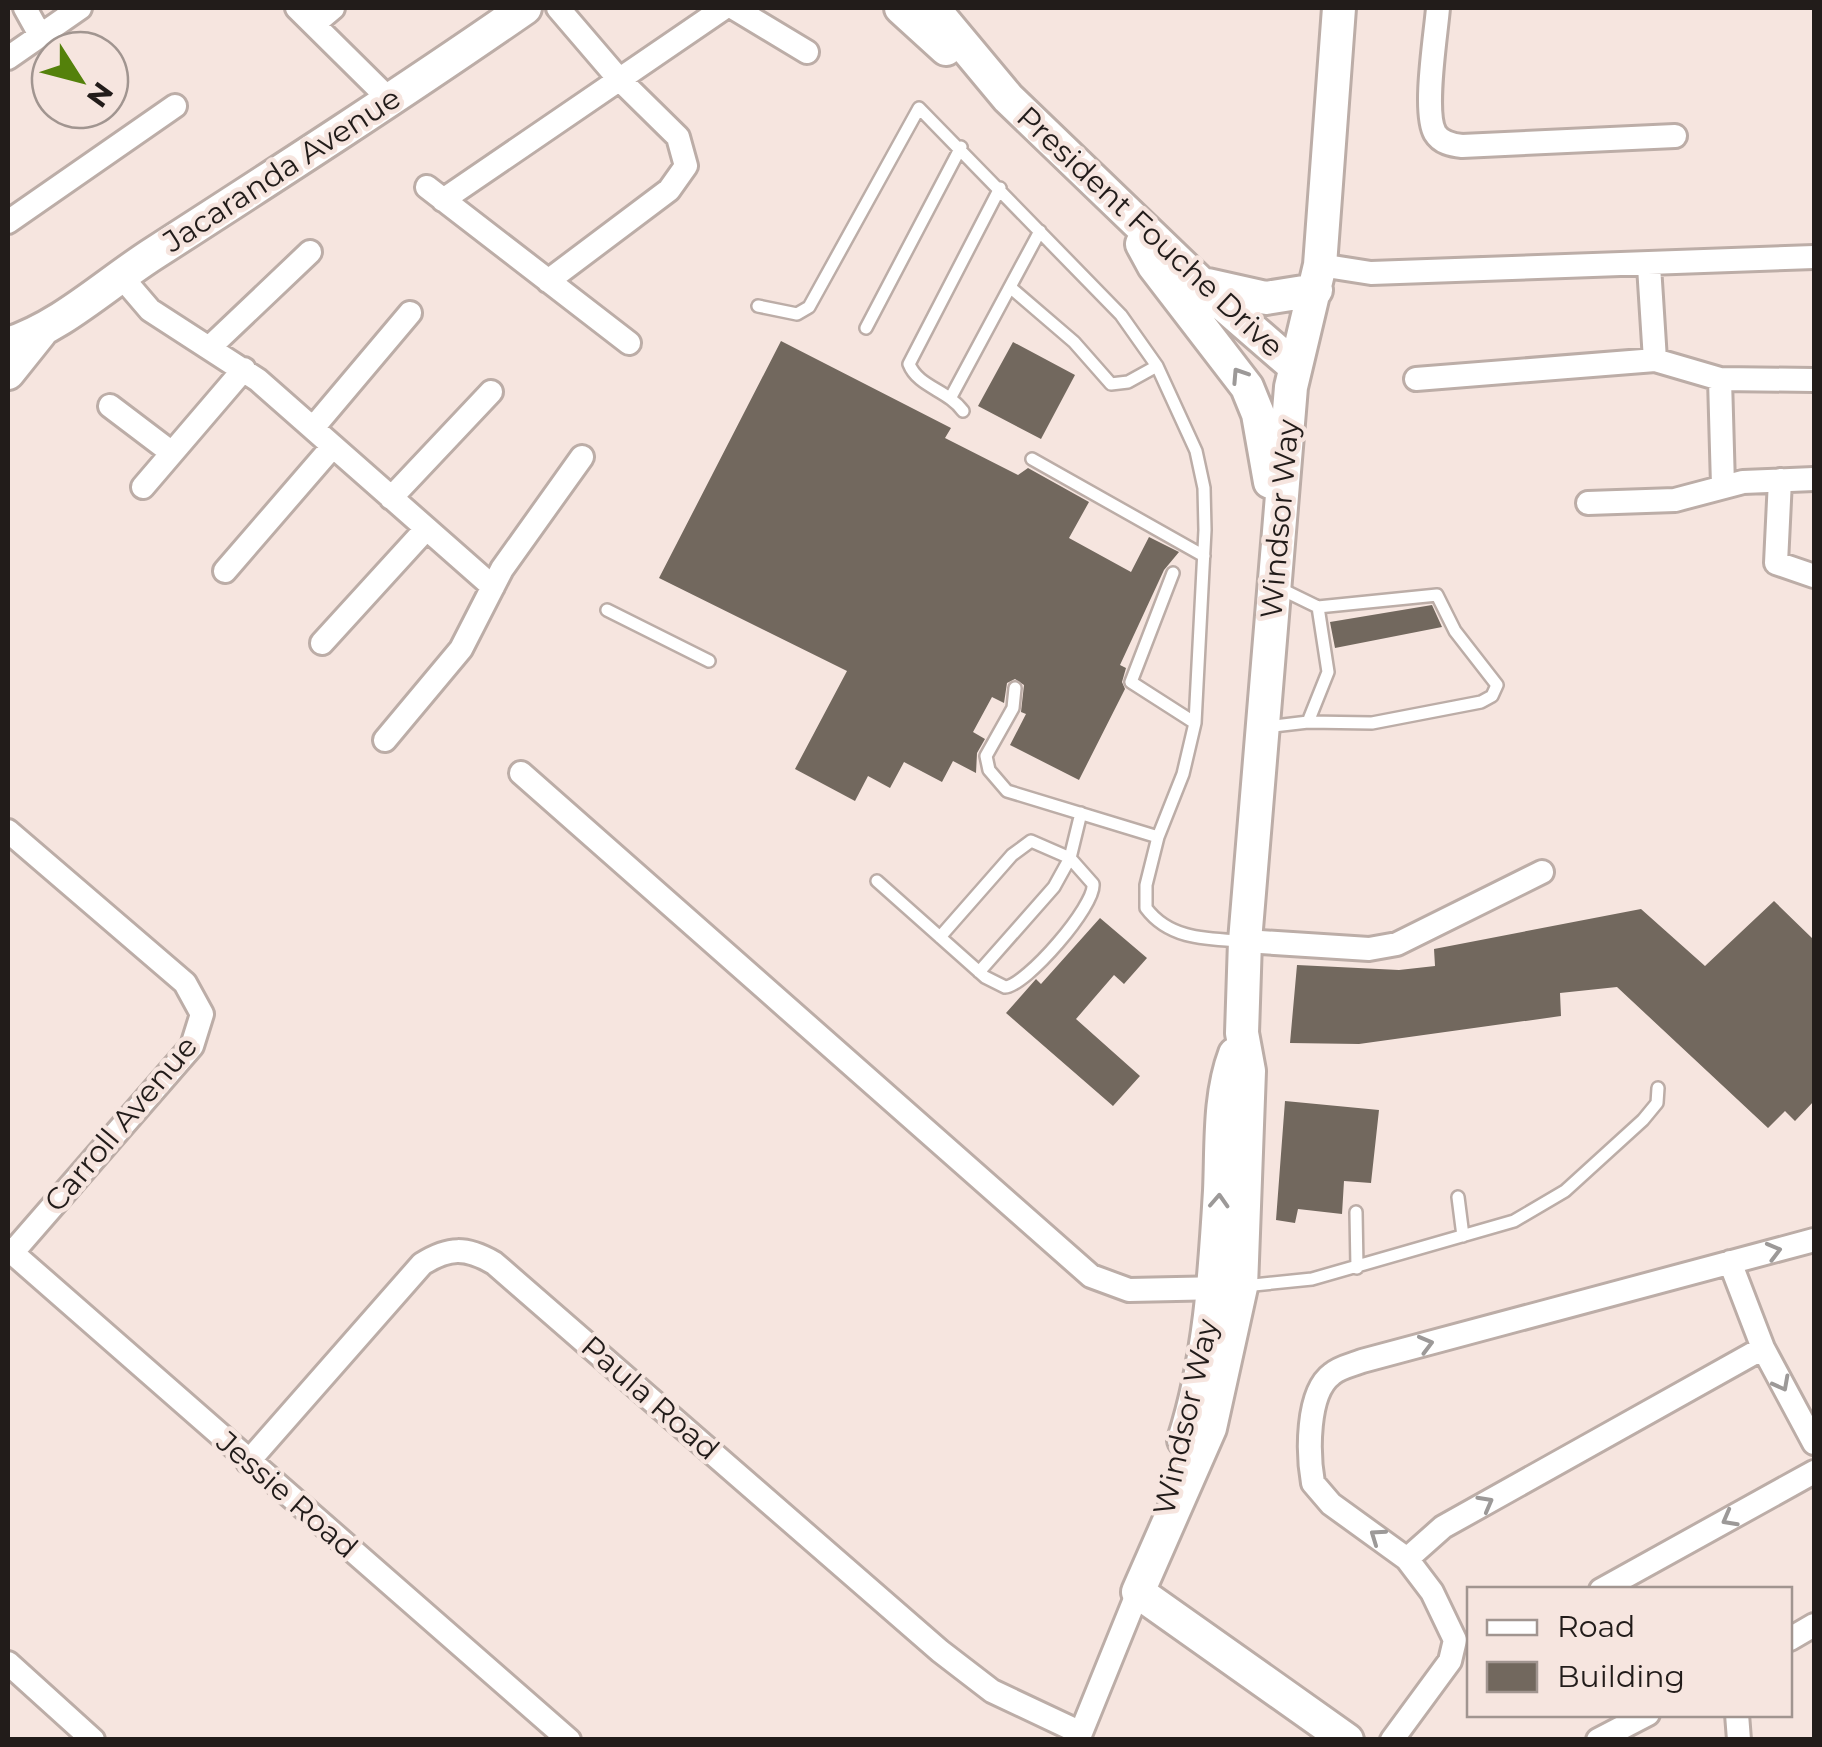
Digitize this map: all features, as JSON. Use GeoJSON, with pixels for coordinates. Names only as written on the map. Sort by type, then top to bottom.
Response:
{"type":"FeatureCollection","features":[{"type":"Feature","properties":{"kind":"street"},"geometry":{"type":"LineString","coordinates":[[25,8],[37,30]]}},
{"type":"Feature","properties":{"kind":"street"},"geometry":{"type":"LineString","coordinates":[[47,30],[80,8]]}},
{"type":"Feature","properties":{"kind":"street"},"geometry":{"type":"LineString","coordinates":[[333,8],[305,16],[392,101]]}},
{"type":"Feature","properties":{"kind":"street","name":"Jacaranda Avenue"},"geometry":{"type":"LineString","coordinates":[[8,373],[40,333],[120,275],[392,101],[525,8]]}},
{"type":"Feature","properties":{"kind":"street"},"geometry":{"type":"LineString","coordinates":[[548,281],[682,176],[686,156],[678,136],[618,78],[558,8]]}},
{"type":"Feature","properties":{"kind":"street"},"geometry":{"type":"LineString","coordinates":[[630,343],[435,193],[724,8]]}},
{"type":"Feature","properties":{"kind":"street"},"geometry":{"type":"LineString","coordinates":[[734,8],[807,52]]}},
{"type":"Feature","properties":{"kind":"street","name":"President Fouche Drive"},"geometry":{"type":"LineString","coordinates":[[901,8],[980,82],[1008,98]]}},
{"type":"Feature","properties":{"kind":"street","name":"President Fouche Drive"},"geometry":{"type":"LineString","coordinates":[[934,8],[1008,98],[1199,282],[1293,365]]}},
{"type":"Feature","properties":{"kind":"street","name":"Windsor Way"},"geometry":{"type":"LineString","coordinates":[[1138,1592],[1162,1531],[1160,1512],[1228,1288],[1227,1084],[1242,1033],[1245,941],[1293,365],[1318,277],[1339,8]]}},
{"type":"Feature","properties":{"kind":"street"},"geometry":{"type":"LineString","coordinates":[[1438,8],[1431,114],[1436,135],[1444,142],[1462,146],[1675,136]]}},
{"type":"Feature","properties":{"kind":"street"},"geometry":{"type":"LineString","coordinates":[[8,58],[30,42]]}},
{"type":"Feature","properties":{"kind":"street"},"geometry":{"type":"LineString","coordinates":[[8,222],[175,106]]}},
{"type":"Feature","properties":{"kind":"street"},"geometry":{"type":"LineString","coordinates":[[1132,218],[1154,266],[1247,387],[1258,414],[1278,536]]}},
{"type":"Feature","properties":{"kind":"street"},"geometry":{"type":"LineString","coordinates":[[209,348],[310,252]]}},
{"type":"Feature","properties":{"kind":"street"},"geometry":{"type":"LineString","coordinates":[[1199,282],[1266,298],[1318,277],[1814,256]]}},
{"type":"Feature","properties":{"kind":"street"},"geometry":{"type":"LineString","coordinates":[[1648,266],[1655,360]]}},
{"type":"Feature","properties":{"kind":"street"},"geometry":{"type":"LineString","coordinates":[[120,275],[150,310],[244,369],[492,587]]}},
{"type":"Feature","properties":{"kind":"street"},"geometry":{"type":"LineString","coordinates":[[313,428],[410,313]]}},
{"type":"Feature","properties":{"kind":"street","name":"Jacaranda Avenue"},"geometry":{"type":"LineString","coordinates":[[8,344],[40,333]]}},
{"type":"Feature","properties":{"kind":"street"},"geometry":{"type":"LineString","coordinates":[[1416,379],[1655,360],[1720,379],[1814,380]]}},
{"type":"Feature","properties":{"kind":"street"},"geometry":{"type":"LineString","coordinates":[[144,487],[244,369]]}},
{"type":"Feature","properties":{"kind":"street"},"geometry":{"type":"LineString","coordinates":[[1720,379],[1722,486]]}},
{"type":"Feature","properties":{"kind":"street"},"geometry":{"type":"LineString","coordinates":[[391,498],[491,392]]}},
{"type":"Feature","properties":{"kind":"street"},"geometry":{"type":"LineString","coordinates":[[110,406],[172,453]]}},
{"type":"Feature","properties":{"kind":"street"},"geometry":{"type":"LineString","coordinates":[[225,571],[333,446]]}},
{"type":"Feature","properties":{"kind":"street"},"geometry":{"type":"LineString","coordinates":[[384,740],[462,649],[492,587],[582,457]]}},
{"type":"Feature","properties":{"kind":"street"},"geometry":{"type":"LineString","coordinates":[[1588,503],[1689,498],[1722,486],[1814,479]]}},
{"type":"Feature","properties":{"kind":"street"},"geometry":{"type":"LineString","coordinates":[[1780,480],[1776,563],[1814,576]]}},
{"type":"Feature","properties":{"kind":"street"},"geometry":{"type":"LineString","coordinates":[[322,643],[426,529]]}},
{"type":"Feature","properties":{"kind":"street"},"geometry":{"type":"LineString","coordinates":[[521,772],[1091,1276],[1129,1290],[1228,1288]]}},
{"type":"Feature","properties":{"kind":"street","name":"Carroll Avenue"},"geometry":{"type":"LineString","coordinates":[[8,831],[185,983],[202,1014],[192,1046],[10,1251]]}},
{"type":"Feature","properties":{"kind":"street"},"geometry":{"type":"LineString","coordinates":[[1245,941],[1370,949],[1397,944],[1542,872]]}},
{"type":"Feature","properties":{"kind":"street"},"geometry":{"type":"LineString","coordinates":[[1408,1740],[1456,1669],[1462,1642],[1407,1558],[1331,1504],[1313,1483],[1314,1414],[1323,1383],[1333,1372],[1814,1240]]}},
{"type":"Feature","properties":{"kind":"street","name":"Paula Road"},"geometry":{"type":"LineString","coordinates":[[248,1462],[422,1264],[456,1248],[476,1252],[509,1276],[973,1677],[1015,1705],[1079,1736]]}},
{"type":"Feature","properties":{"kind":"street","name":"Jessie Road"},"geometry":{"type":"LineString","coordinates":[[10,1251],[568,1740]]}},
{"type":"Feature","properties":{"kind":"street"},"geometry":{"type":"LineString","coordinates":[[1730,1262],[1763,1348],[1814,1444]]}},
{"type":"Feature","properties":{"kind":"street"},"geometry":{"type":"LineString","coordinates":[[1407,1558],[1444,1527],[1763,1348]]}},
{"type":"Feature","properties":{"kind":"street"},"geometry":{"type":"LineString","coordinates":[[1606,1587],[1814,1472]]}},
{"type":"Feature","properties":{"kind":"street"},"geometry":{"type":"LineString","coordinates":[[1079,1736],[1138,1592],[1347,1740]]}},
{"type":"Feature","properties":{"kind":"street"},"geometry":{"type":"LineString","coordinates":[[1792,1638],[1814,1625]]}},
{"type":"Feature","properties":{"kind":"street"},"geometry":{"type":"LineString","coordinates":[[8,1663],[93,1740]]}},
{"type":"Feature","properties":{"kind":"street"},"geometry":{"type":"LineString","coordinates":[[1392,1740],[1456,1669]]}},
{"type":"Feature","properties":{"kind":"street"},"geometry":{"type":"LineString","coordinates":[[1598,1740],[1642,1717]]}},
{"type":"Feature","properties":{"kind":"lane"},"geometry":{"type":"LineString","coordinates":[[758,306],[797,314],[809,308],[919,108],[1120,315],[1157,366],[1196,451],[1204,488],[1194,724],[1183,774],[1158,838],[1144,898],[1154,919],[1193,937],[1245,941]]}},
{"type":"Feature","properties":{"kind":"lane"},"geometry":{"type":"LineString","coordinates":[[866,328],[961,147]]}},
{"type":"Feature","properties":{"kind":"lane"},"geometry":{"type":"LineString","coordinates":[[964,411],[952,395],[916,377],[909,364],[1000,188]]}},
{"type":"Feature","properties":{"kind":"lane"},"geometry":{"type":"LineString","coordinates":[[952,395],[1040,230]]}},
{"type":"Feature","properties":{"kind":"lane"},"geometry":{"type":"LineString","coordinates":[[1010,287],[1074,342],[1111,384],[1128,382],[1157,366]]}},
{"type":"Feature","properties":{"kind":"lane"},"geometry":{"type":"LineString","coordinates":[[1032,458],[1204,556]]}},
{"type":"Feature","properties":{"kind":"lane"},"geometry":{"type":"LineString","coordinates":[[1173,573],[1131,682],[1194,724]]}},
{"type":"Feature","properties":{"kind":"lane"},"geometry":{"type":"LineString","coordinates":[[1263,728],[1308,722],[1372,724],[1488,699],[1497,684],[1455,631],[1436,595],[1318,607],[1273,586]]}},
{"type":"Feature","properties":{"kind":"lane"},"geometry":{"type":"LineString","coordinates":[[1308,722],[1328,672],[1318,607]]}},
{"type":"Feature","properties":{"kind":"lane"},"geometry":{"type":"LineString","coordinates":[[607,610],[708,661]]}},
{"type":"Feature","properties":{"kind":"lane"},"geometry":{"type":"LineString","coordinates":[[1015,688],[1013,708],[986,756],[989,770],[1007,791],[1158,838]]}},
{"type":"Feature","properties":{"kind":"lane"},"geometry":{"type":"LineString","coordinates":[[979,972],[1054,887],[1070,858],[1082,813]]}},
{"type":"Feature","properties":{"kind":"lane"},"geometry":{"type":"LineString","coordinates":[[877,881],[979,972],[996,985],[1020,984],[1090,904],[1093,884],[1070,858],[1032,841],[1021,845],[940,937]]}},
{"type":"Feature","properties":{"kind":"lane"},"geometry":{"type":"LineString","coordinates":[[1228,1288],[1290,1283],[1356,1268],[1514,1222],[1564,1192],[1642,1120],[1657,1103],[1658,1088]]}},
{"type":"Feature","properties":{"kind":"lane"},"geometry":{"type":"LineString","coordinates":[[1458,1197],[1462,1236]]}},
{"type":"Feature","properties":{"kind":"lane"},"geometry":{"type":"LineString","coordinates":[[1356,1212],[1356,1268]]}},
{"type":"Feature","properties":{"kind":"building"},"geometry":{"type":"Polygon","coordinates":[[[781,341],[951,428],[945,438],[1018,475],[1028,468],[1089,502],[1069,538],[1131,572],[1149,537],[1179,552],[1164,570],[1120,665],[1126,668],[1122,682],[1125,689],[1079,780],[1010,745],[1026,714],[1021,712],[1024,685],[1015,679],[1007,683],[1004,703],[992,697],[973,732],[985,739],[977,753],[976,773],[953,761],[942,782],[904,762],[890,788],[868,776],[855,801],[795,769],[847,671],[659,578],[781,341]]]}},
{"type":"Feature","properties":{"kind":"building"},"geometry":{"type":"Polygon","coordinates":[[[1013,342],[1075,375],[1041,439],[978,406],[1013,342]]]}},
{"type":"Feature","properties":{"kind":"building"},"geometry":{"type":"Polygon","coordinates":[[[1432,605],[1442,627],[1335,648],[1330,622],[1432,605]]]}},
{"type":"Feature","properties":{"kind":"building"},"geometry":{"type":"Polygon","coordinates":[[[1774,901],[1814,940],[1814,1101],[1795,1121],[1785,1111],[1768,1128],[1617,987],[1560,993],[1561,1016],[1359,1044],[1290,1043],[1297,965],[1399,970],[1435,966],[1434,949],[1641,909],[1705,966],[1774,901]]]}},
{"type":"Feature","properties":{"kind":"building"},"geometry":{"type":"Polygon","coordinates":[[[1100,918],[1147,958],[1124,984],[1114,975],[1076,1019],[1140,1076],[1113,1106],[1006,1013],[1036,979],[1041,984],[1100,918]]]}},
{"type":"Feature","properties":{"kind":"building"},"geometry":{"type":"Polygon","coordinates":[[[1285,1101],[1379,1110],[1371,1183],[1344,1181],[1342,1214],[1298,1209],[1295,1223],[1276,1220],[1285,1101]]]}}]}
